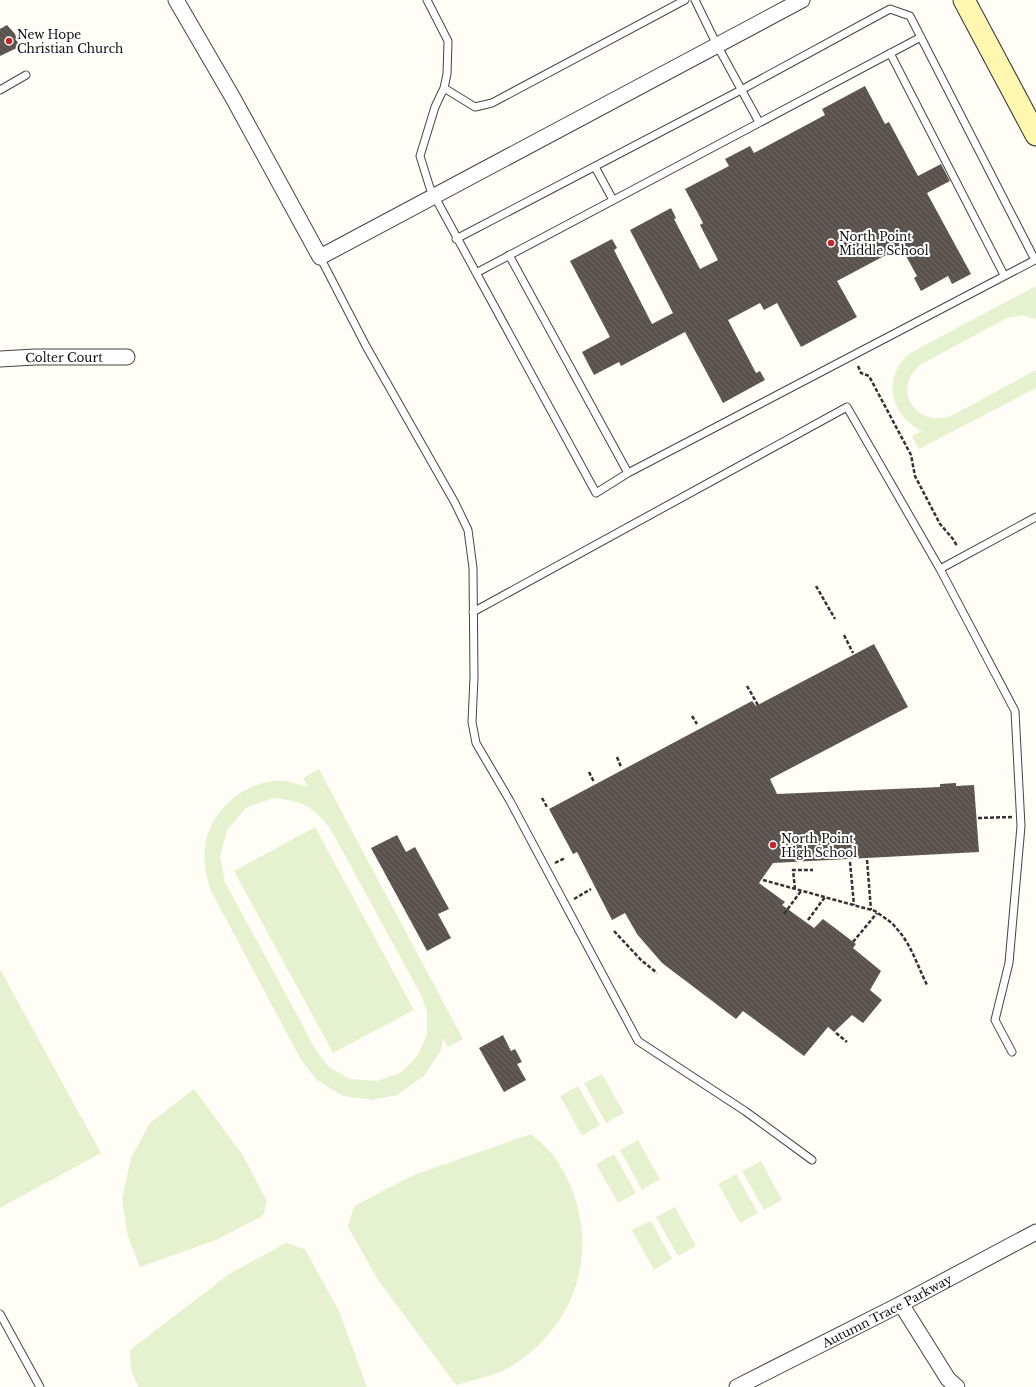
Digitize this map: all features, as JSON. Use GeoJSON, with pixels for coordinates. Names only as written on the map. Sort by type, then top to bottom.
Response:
{"type":"FeatureCollection","features":[{"type":"Feature","properties":{"kind":"street"},"geometry":{"type":"LineString","coordinates":[[176,0],[233,98],[320,257],[802,0]]}},
{"type":"Feature","properties":{"kind":"street"},"geometry":{"type":"LineString","coordinates":[[964,0],[1036,135]]}},
{"type":"Feature","properties":{"kind":"street","name":"Colter Court"},"geometry":{"type":"LineString","coordinates":[[0,359],[36,357],[127,357]]}},
{"type":"Feature","properties":{"kind":"street","name":"Autumn Trace Parkway"},"geometry":{"type":"LineString","coordinates":[[743,1386],[1036,1232]]}},
{"type":"Feature","properties":{"kind":"street"},"geometry":{"type":"LineString","coordinates":[[900,1304],[948,1379],[956,1387]]}},
{"type":"Feature","properties":{"kind":"lane"},"geometry":{"type":"LineString","coordinates":[[427,0],[448,41],[447,74],[444,88],[434,107],[420,156],[434,197],[456,239],[596,493],[628,473],[1035,260],[910,16],[890,9],[741,90],[456,239]]}},
{"type":"Feature","properties":{"kind":"lane"},"geometry":{"type":"LineString","coordinates":[[444,88],[475,107],[492,103],[685,0]]}},
{"type":"Feature","properties":{"kind":"lane"},"geometry":{"type":"LineString","coordinates":[[695,0],[717,46],[759,122]]}},
{"type":"Feature","properties":{"kind":"lane"},"geometry":{"type":"LineString","coordinates":[[476,273],[921,37]]}},
{"type":"Feature","properties":{"kind":"lane"},"geometry":{"type":"LineString","coordinates":[[890,53],[1004,275]]}},
{"type":"Feature","properties":{"kind":"lane"},"geometry":{"type":"LineString","coordinates":[[0,90],[26,75]]}},
{"type":"Feature","properties":{"kind":"lane"},"geometry":{"type":"LineString","coordinates":[[594,167],[613,200]]}},
{"type":"Feature","properties":{"kind":"lane"},"geometry":{"type":"LineString","coordinates":[[509,255],[628,473]]}},
{"type":"Feature","properties":{"kind":"lane"},"geometry":{"type":"LineString","coordinates":[[320,257],[366,346],[455,503],[468,530],[473,568],[474,677],[472,722],[476,743],[510,802],[638,1041],[745,1111],[812,1160]]}},
{"type":"Feature","properties":{"kind":"lane"},"geometry":{"type":"LineString","coordinates":[[473,612],[847,406],[940,569],[1015,711],[1021,826],[1009,963],[995,1020],[1012,1052]]}},
{"type":"Feature","properties":{"kind":"lane"},"geometry":{"type":"LineString","coordinates":[[940,569],[1036,517]]}},
{"type":"Feature","properties":{"kind":"lane"},"geometry":{"type":"LineString","coordinates":[[0,1314],[40,1387]]}},
{"type":"Feature","properties":{"kind":"path"},"geometry":{"type":"LineString","coordinates":[[858,366],[861,372],[869,376],[911,455],[915,476],[940,524],[957,546]]}},
{"type":"Feature","properties":{"kind":"path"},"geometry":{"type":"LineString","coordinates":[[816,586],[835,619]]}},
{"type":"Feature","properties":{"kind":"path"},"geometry":{"type":"LineString","coordinates":[[844,635],[853,653]]}},
{"type":"Feature","properties":{"kind":"path"},"geometry":{"type":"LineString","coordinates":[[747,686],[759,707]]}},
{"type":"Feature","properties":{"kind":"path"},"geometry":{"type":"LineString","coordinates":[[692,716],[697,724]]}},
{"type":"Feature","properties":{"kind":"path"},"geometry":{"type":"LineString","coordinates":[[617,757],[621,767]]}},
{"type":"Feature","properties":{"kind":"path"},"geometry":{"type":"LineString","coordinates":[[589,772],[594,782]]}},
{"type":"Feature","properties":{"kind":"path"},"geometry":{"type":"LineString","coordinates":[[542,798],[547,807]]}},
{"type":"Feature","properties":{"kind":"path"},"geometry":{"type":"LineString","coordinates":[[978,818],[1015,817]]}},
{"type":"Feature","properties":{"kind":"path"},"geometry":{"type":"LineString","coordinates":[[555,863],[565,858]]}},
{"type":"Feature","properties":{"kind":"path"},"geometry":{"type":"LineString","coordinates":[[867,860],[871,910]]}},
{"type":"Feature","properties":{"kind":"path"},"geometry":{"type":"LineString","coordinates":[[850,862],[854,905]]}},
{"type":"Feature","properties":{"kind":"path"},"geometry":{"type":"LineString","coordinates":[[795,889],[794,870],[812,870]]}},
{"type":"Feature","properties":{"kind":"path"},"geometry":{"type":"LineString","coordinates":[[763,880],[854,905],[877,913],[899,930],[927,985]]}},
{"type":"Feature","properties":{"kind":"path"},"geometry":{"type":"LineString","coordinates":[[574,899],[591,889]]}},
{"type":"Feature","properties":{"kind":"path"},"geometry":{"type":"LineString","coordinates":[[784,914],[801,891]]}},
{"type":"Feature","properties":{"kind":"path"},"geometry":{"type":"LineString","coordinates":[[808,920],[825,897]]}},
{"type":"Feature","properties":{"kind":"path"},"geometry":{"type":"LineString","coordinates":[[853,942],[877,913]]}},
{"type":"Feature","properties":{"kind":"path"},"geometry":{"type":"LineString","coordinates":[[614,931],[641,960],[657,973]]}},
{"type":"Feature","properties":{"kind":"path"},"geometry":{"type":"LineString","coordinates":[[836,1033],[847,1042]]}},
{"type":"Feature","properties":{"kind":"green space"},"geometry":{"type":"Polygon","coordinates":[[[1036,286],[1036,320],[1023,315],[1007,318],[920,365],[912,375],[908,385],[908,395],[918,412],[927,417],[938,418],[951,416],[1036,370],[1036,388],[919,449],[912,436],[922,431],[911,424],[903,416],[896,406],[893,395],[895,373],[901,363],[910,353],[1036,286]]]}},
{"type":"Feature","properties":{"kind":"green space"},"geometry":{"type":"Polygon","coordinates":[[[319,769],[463,1039],[448,1047],[443,1038],[441,1050],[424,1076],[397,1095],[372,1100],[343,1096],[317,1080],[301,1060],[210,889],[207,879],[204,858],[205,847],[208,834],[222,809],[244,791],[271,781],[285,781],[308,787],[303,778],[319,769]],[[273,798],[246,808],[227,830],[220,857],[225,882],[317,1052],[329,1067],[350,1079],[377,1081],[402,1072],[418,1055],[427,1034],[427,1012],[421,995],[330,828],[312,809],[292,801],[273,798]]]}},
{"type":"Feature","properties":{"kind":"green space"},"geometry":{"type":"Polygon","coordinates":[[[315,827],[414,1010],[333,1053],[234,871],[315,827]]]}},
{"type":"Feature","properties":{"kind":"green space"},"geometry":{"type":"Polygon","coordinates":[[[0,969],[101,1153],[0,1208],[0,969]]]}},
{"type":"Feature","properties":{"kind":"green space"},"geometry":{"type":"Polygon","coordinates":[[[602,1074],[624,1113],[606,1123],[584,1083],[602,1074]]]}},
{"type":"Feature","properties":{"kind":"green space"},"geometry":{"type":"Polygon","coordinates":[[[578,1086],[600,1125],[582,1136],[560,1096],[578,1086]]]}},
{"type":"Feature","properties":{"kind":"green space"},"geometry":{"type":"Polygon","coordinates":[[[194,1089],[242,1154],[267,1201],[263,1216],[216,1240],[140,1267],[128,1237],[122,1199],[131,1158],[150,1123],[194,1089]]]}},
{"type":"Feature","properties":{"kind":"green space"},"geometry":{"type":"Polygon","coordinates":[[[531,1134],[553,1155],[569,1182],[578,1210],[582,1238],[580,1266],[573,1294],[560,1319],[542,1342],[518,1362],[504,1370],[480,1379],[456,1385],[378,1280],[348,1227],[354,1206],[414,1175],[531,1134]]]}},
{"type":"Feature","properties":{"kind":"green space"},"geometry":{"type":"Polygon","coordinates":[[[638,1140],[660,1179],[642,1190],[620,1150],[638,1140]]]}},
{"type":"Feature","properties":{"kind":"green space"},"geometry":{"type":"Polygon","coordinates":[[[614,1154],[636,1193],[618,1203],[596,1164],[614,1154]]]}},
{"type":"Feature","properties":{"kind":"green space"},"geometry":{"type":"Polygon","coordinates":[[[761,1161],[782,1200],[764,1210],[742,1171],[761,1161]]]}},
{"type":"Feature","properties":{"kind":"green space"},"geometry":{"type":"Polygon","coordinates":[[[736,1174],[758,1213],[740,1223],[718,1184],[736,1174]]]}},
{"type":"Feature","properties":{"kind":"green space"},"geometry":{"type":"Polygon","coordinates":[[[675,1207],[696,1246],[678,1256],[656,1217],[675,1207]]]}},
{"type":"Feature","properties":{"kind":"green space"},"geometry":{"type":"Polygon","coordinates":[[[651,1221],[672,1259],[654,1270],[632,1230],[651,1221]]]}},
{"type":"Feature","properties":{"kind":"green space"},"geometry":{"type":"Polygon","coordinates":[[[286,1243],[305,1249],[339,1311],[367,1387],[138,1387],[131,1369],[130,1350],[229,1274],[286,1243]]]}},
{"type":"Feature","properties":{"kind":"building","name":"New Hope Christian Church"},"geometry":{"type":"Polygon","coordinates":[[[7,25],[15,34],[19,47],[0,56],[0,29],[7,25]]]}},
{"type":"Feature","properties":{"kind":"building","name":"North Point Middle School"},"geometry":{"type":"Polygon","coordinates":[[[865,86],[885,124],[889,122],[918,176],[941,164],[950,181],[927,193],[971,274],[952,284],[948,276],[921,291],[914,278],[917,276],[901,247],[837,281],[857,317],[801,347],[777,303],[764,310],[760,303],[728,320],[756,373],[760,371],[765,380],[723,403],[685,332],[621,366],[619,362],[594,375],[582,352],[610,337],[570,261],[612,239],[617,248],[614,250],[652,324],[673,313],[630,230],[671,208],[676,218],[674,219],[700,269],[718,260],[700,225],[703,223],[685,189],[729,166],[725,159],[750,146],[754,153],[825,115],[822,109],[865,86]]]}},
{"type":"Feature","properties":{"kind":"building","name":"North Point High School"},"geometry":{"type":"Polygon","coordinates":[[[874,644],[908,707],[770,779],[777,794],[940,787],[940,784],[956,783],[956,786],[974,785],[979,852],[773,863],[759,883],[785,902],[782,905],[814,928],[823,919],[856,944],[853,948],[881,971],[870,990],[882,1000],[863,1023],[852,1015],[834,1032],[828,1027],[804,1056],[743,1011],[736,1019],[662,963],[637,934],[625,913],[612,920],[577,852],[573,854],[549,809],[752,701],[756,706],[874,644]]]}},
{"type":"Feature","properties":{"kind":"building"},"geometry":{"type":"Polygon","coordinates":[[[397,835],[406,852],[415,847],[449,909],[438,914],[451,938],[427,951],[371,848],[397,835]]]}},
{"type":"Feature","properties":{"kind":"building"},"geometry":{"type":"Polygon","coordinates":[[[503,1035],[511,1051],[515,1049],[522,1062],[517,1064],[526,1080],[504,1092],[479,1048],[503,1035]]]}},
{"type":"Feature","properties":{"kind":"place","name":"New Hope Christian Church"},"geometry":{"type":"Point","coordinates":[9,41]}},
{"type":"Feature","properties":{"kind":"place","name":"North Point Middle School"},"geometry":{"type":"Point","coordinates":[831,243]}},
{"type":"Feature","properties":{"kind":"place","name":"North Point High School"},"geometry":{"type":"Point","coordinates":[773,845]}}]}
